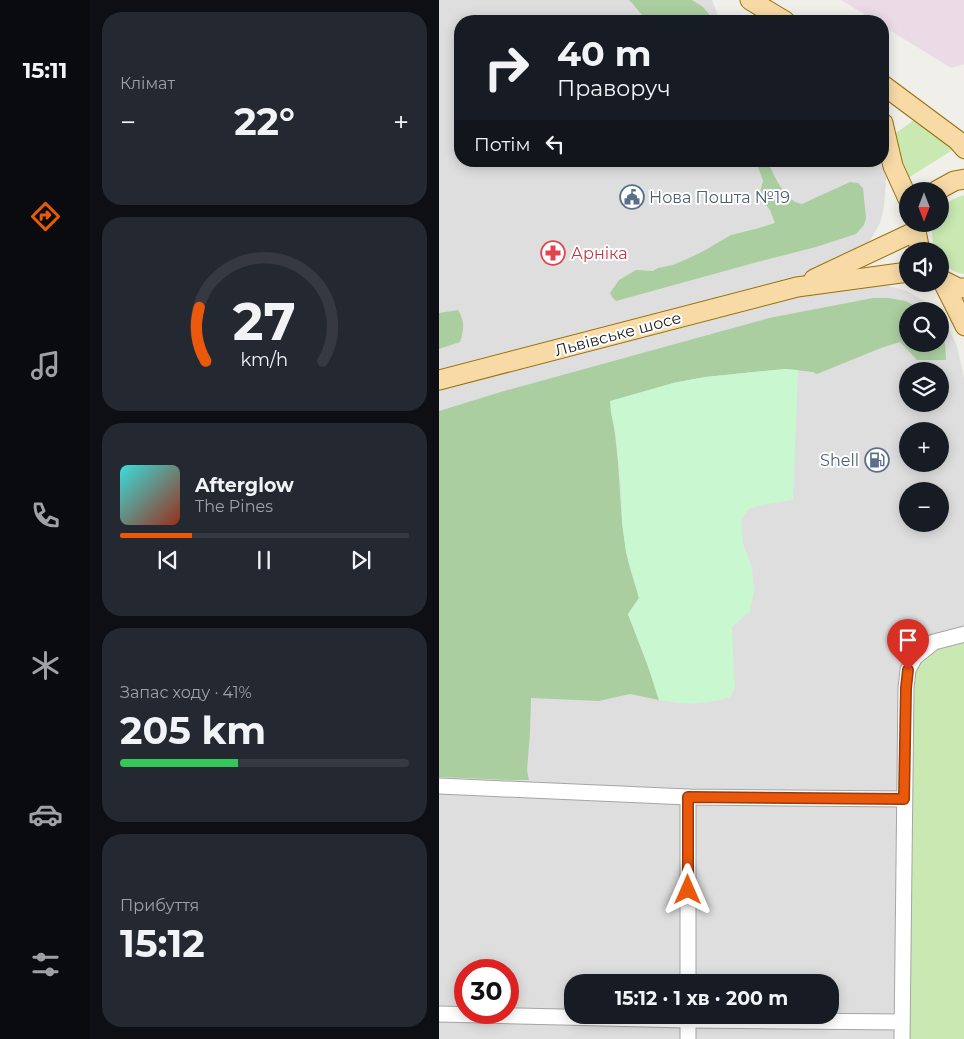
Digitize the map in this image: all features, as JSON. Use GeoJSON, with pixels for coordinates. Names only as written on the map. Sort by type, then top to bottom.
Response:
{"type":"FeatureCollection","features":[{"type":"Feature","properties":{"kind":"main road"},"geometry":{"type":"LineString","coordinates":[[751,0],[775,15]]}},
{"type":"Feature","properties":{"kind":"main road"},"geometry":{"type":"LineString","coordinates":[[889,89],[957,140],[964,149]]}},
{"type":"Feature","properties":{"kind":"main road"},"geometry":{"type":"LineString","coordinates":[[889,149],[893,166],[900,182]]}},
{"type":"Feature","properties":{"kind":"main road"},"geometry":{"type":"LineString","coordinates":[[949,184],[964,179]]}},
{"type":"Feature","properties":{"kind":"main road","name":"Львівське шосе"},"geometry":{"type":"LineString","coordinates":[[797,287],[909,232]]}},
{"type":"Feature","properties":{"kind":"main road","name":"Львівське шосе"},"geometry":{"type":"LineString","coordinates":[[439,380],[797,287],[899,273]]}},
{"type":"Feature","properties":{"kind":"main road"},"geometry":{"type":"LineString","coordinates":[[949,284],[958,288],[964,288]]}},
{"type":"Feature","properties":{"kind":"main road"},"geometry":{"type":"LineString","coordinates":[[947,292],[964,326]]}},
{"type":"Feature","properties":{"kind":"street"},"geometry":{"type":"LineString","coordinates":[[902,1039],[904,799],[908,670],[915,657],[934,642],[964,634]]}},
{"type":"Feature","properties":{"kind":"street"},"geometry":{"type":"LineString","coordinates":[[439,786],[688,797],[904,799]]}},
{"type":"Feature","properties":{"kind":"street"},"geometry":{"type":"LineString","coordinates":[[688,797],[688,974]]}},
{"type":"Feature","properties":{"kind":"street"},"geometry":{"type":"LineString","coordinates":[[439,1014],[564,1016]]}},
{"type":"Feature","properties":{"kind":"street"},"geometry":{"type":"LineString","coordinates":[[839,1021],[902,1022]]}},
{"type":"Feature","properties":{"kind":"street"},"geometry":{"type":"LineString","coordinates":[[687,1039],[688,1024]]}},
{"type":"Feature","properties":{"kind":"shaded area"},"geometry":{"type":"Polygon","coordinates":[[[439,0],[712,0],[718,15],[454,15],[454,167],[887,167],[884,207],[880,223],[866,248],[794,281],[439,374],[439,0]]]}},
{"type":"Feature","properties":{"kind":"shaded area"},"geometry":{"type":"Polygon","coordinates":[[[841,0],[964,0],[964,64],[951,68],[889,30],[889,15],[865,15],[841,0]]]}},
{"type":"Feature","properties":{"kind":"shaded area"},"geometry":{"type":"Polygon","coordinates":[[[878,283],[899,289],[899,292],[909,292],[926,302],[899,302],[899,352],[949,352],[949,329],[957,346],[964,378],[965,640],[908,1039],[439,1039],[439,387],[798,294],[878,283]]]}},
{"type":"Feature","properties":{"kind":"green space"},"geometry":{"type":"Polygon","coordinates":[[[629,0],[692,0],[703,7],[710,15],[642,15],[629,0]]]}},
{"type":"Feature","properties":{"kind":"green space"},"geometry":{"type":"Polygon","coordinates":[[[914,120],[954,149],[905,180],[896,133],[914,120]]]}},
{"type":"Feature","properties":{"kind":"green space"},"geometry":{"type":"Polygon","coordinates":[[[758,167],[770,167],[785,193],[796,202],[802,204],[850,182],[858,183],[863,188],[866,218],[864,225],[856,234],[816,247],[616,301],[612,297],[610,293],[619,280],[636,270],[653,271],[673,265],[700,253],[731,235],[775,223],[770,210],[759,196],[763,181],[758,167]]]}},
{"type":"Feature","properties":{"kind":"green space"},"geometry":{"type":"Polygon","coordinates":[[[965,195],[964,274],[949,268],[949,242],[933,242],[932,234],[932,232],[949,232],[949,202],[957,197],[965,195]]]}},
{"type":"Feature","properties":{"kind":"green space"},"geometry":{"type":"Polygon","coordinates":[[[873,298],[888,298],[908,302],[899,302],[899,342],[817,374],[785,369],[705,377],[673,383],[611,412],[616,446],[623,533],[628,562],[639,598],[628,614],[659,700],[630,694],[599,701],[531,698],[527,770],[529,780],[439,777],[439,411],[504,391],[769,318],[873,298]]]}},
{"type":"Feature","properties":{"kind":"green space"},"geometry":{"type":"Polygon","coordinates":[[[458,310],[463,326],[460,342],[439,349],[439,313],[458,310]]]}},
{"type":"Feature","properties":{"kind":"green space"},"geometry":{"type":"Polygon","coordinates":[[[909,352],[946,352],[946,360],[917,360],[909,352]]]}},
{"type":"Feature","properties":{"kind":"green space"},"geometry":{"type":"Polygon","coordinates":[[[785,369],[798,370],[793,500],[760,505],[749,509],[741,519],[743,544],[752,567],[754,591],[750,611],[732,627],[735,687],[730,697],[711,702],[678,703],[659,700],[628,614],[639,598],[626,552],[615,430],[610,401],[673,383],[705,377],[785,369]]]}},
{"type":"Feature","properties":{"kind":"green space"},"geometry":{"type":"Polygon","coordinates":[[[964,640],[964,1039],[908,1039],[913,672],[929,653],[964,640]]]}},
{"type":"Feature","properties":{"kind":"place","name":"Нова Пошта №19"},"geometry":{"type":"Point","coordinates":[632,197]}},
{"type":"Feature","properties":{"kind":"place","name":"Арніка"},"geometry":{"type":"Point","coordinates":[553,253]}},
{"type":"Feature","properties":{"kind":"place","name":"Shell"},"geometry":{"type":"Point","coordinates":[877,460]}},
{"type":"Feature","properties":{"kind":"route"},"geometry":{"type":"LineString","coordinates":[[688,890],[688,797],[904,799],[908,670]]}}]}
